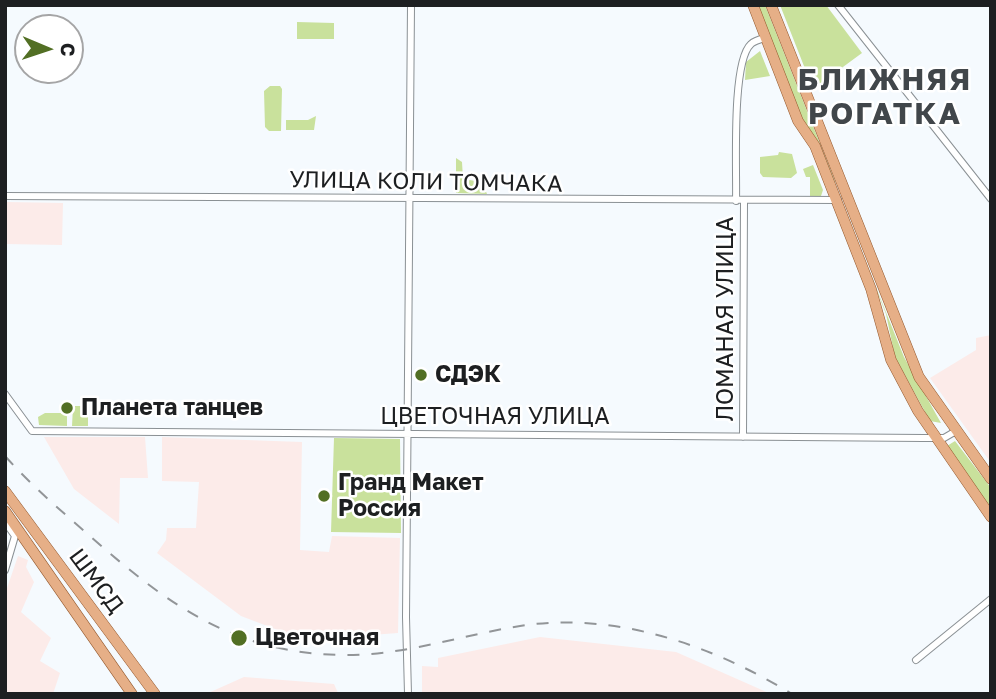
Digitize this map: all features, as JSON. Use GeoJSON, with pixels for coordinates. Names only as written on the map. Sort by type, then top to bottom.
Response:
{"type":"FeatureCollection","features":[{"type":"Feature","properties":{"kind":"main road"},"geometry":{"type":"LineString","coordinates":[[752,5],[798,121],[815,146],[841,199],[919,377],[991,479]]}},
{"type":"Feature","properties":{"kind":"main road"},"geometry":{"type":"LineString","coordinates":[[771,5],[876,302],[891,360],[935,438],[991,517]]}},
{"type":"Feature","properties":{"kind":"main road","name":"ШМСД"},"geometry":{"type":"LineString","coordinates":[[5,491],[155,694]]}},
{"type":"Feature","properties":{"kind":"main road","name":"ШМСД"},"geometry":{"type":"LineString","coordinates":[[5,511],[132,694]]}},
{"type":"Feature","properties":{"kind":"street"},"geometry":{"type":"LineString","coordinates":[[408,694],[405,617],[411,5]]}},
{"type":"Feature","properties":{"kind":"street"},"geometry":{"type":"LineString","coordinates":[[838,5],[991,199]]}},
{"type":"Feature","properties":{"kind":"street","name":"ЛОМАНАЯ УЛИЦА"},"geometry":{"type":"LineString","coordinates":[[743,437],[737,82],[747,49],[751,43],[765,37]]}},
{"type":"Feature","properties":{"kind":"street","name":"УЛИЦА КОЛИ ТОМЧАКА"},"geometry":{"type":"LineString","coordinates":[[5,196],[410,200],[841,199]]}},
{"type":"Feature","properties":{"kind":"street","name":"ЦВЕТОЧНАЯ УЛИЦА"},"geometry":{"type":"LineString","coordinates":[[5,394],[27,429],[32,431],[935,438],[944,438],[956,432]]}},
{"type":"Feature","properties":{"kind":"street"},"geometry":{"type":"LineString","coordinates":[[5,522],[15,536],[5,570]]}},
{"type":"Feature","properties":{"kind":"street"},"geometry":{"type":"LineString","coordinates":[[916,660],[991,599]]}},
{"type":"Feature","properties":{"kind":"shaded area"},"geometry":{"type":"Polygon","coordinates":[[[7,202],[63,203],[62,245],[5,244],[7,202]]]}},
{"type":"Feature","properties":{"kind":"shaded area"},"geometry":{"type":"Polygon","coordinates":[[[991,335],[991,463],[930,378],[976,350],[976,338],[991,335]]]}},
{"type":"Feature","properties":{"kind":"shaded area"},"geometry":{"type":"Polygon","coordinates":[[[44,437],[145,437],[148,478],[120,478],[119,524],[74,489],[44,437]]]}},
{"type":"Feature","properties":{"kind":"shaded area"},"geometry":{"type":"Polygon","coordinates":[[[162,437],[302,442],[300,550],[329,552],[332,536],[400,538],[398,633],[304,640],[241,616],[157,553],[166,540],[167,528],[196,528],[199,482],[162,481],[162,437]]]}},
{"type":"Feature","properties":{"kind":"shaded area"},"geometry":{"type":"Polygon","coordinates":[[[18,556],[28,560],[26,567],[34,582],[21,612],[51,638],[40,661],[60,673],[53,694],[5,694],[5,594],[18,556]]]}},
{"type":"Feature","properties":{"kind":"shaded area"},"geometry":{"type":"Polygon","coordinates":[[[540,637],[676,652],[771,694],[422,694],[422,666],[438,667],[438,658],[540,637]]]}},
{"type":"Feature","properties":{"kind":"shaded area"},"geometry":{"type":"Polygon","coordinates":[[[244,677],[334,684],[338,693],[348,694],[206,694],[244,677]]]}},
{"type":"Feature","properties":{"kind":"green space"},"geometry":{"type":"Polygon","coordinates":[[[756,5],[765,5],[836,184],[802,120],[756,5]]]}},
{"type":"Feature","properties":{"kind":"green space"},"geometry":{"type":"Polygon","coordinates":[[[780,5],[826,5],[862,53],[813,89],[780,5]]]}},
{"type":"Feature","properties":{"kind":"green space"},"geometry":{"type":"Polygon","coordinates":[[[297,22],[334,23],[334,39],[297,39],[297,22]]]}},
{"type":"Feature","properties":{"kind":"green space"},"geometry":{"type":"Polygon","coordinates":[[[760,51],[770,76],[745,80],[746,62],[760,51]]]}},
{"type":"Feature","properties":{"kind":"green space"},"geometry":{"type":"Polygon","coordinates":[[[270,86],[280,86],[282,89],[281,131],[269,131],[265,127],[264,91],[270,86]]]}},
{"type":"Feature","properties":{"kind":"green space"},"geometry":{"type":"Polygon","coordinates":[[[316,116],[314,130],[286,130],[286,120],[308,120],[316,116]]]}},
{"type":"Feature","properties":{"kind":"green space"},"geometry":{"type":"Polygon","coordinates":[[[779,152],[792,154],[797,173],[791,178],[763,177],[760,173],[760,157],[778,155],[779,152]]]}},
{"type":"Feature","properties":{"kind":"green space"},"geometry":{"type":"Polygon","coordinates":[[[456,158],[462,162],[463,179],[482,182],[487,194],[456,193],[456,158]]]}},
{"type":"Feature","properties":{"kind":"green space"},"geometry":{"type":"Polygon","coordinates":[[[813,165],[823,190],[821,196],[810,196],[810,177],[806,177],[803,169],[813,165]]]}},
{"type":"Feature","properties":{"kind":"green space"},"geometry":{"type":"Polygon","coordinates":[[[844,208],[904,357],[941,423],[930,421],[895,357],[886,314],[844,208]]]}},
{"type":"Feature","properties":{"kind":"green space"},"geometry":{"type":"Polygon","coordinates":[[[73,406],[88,406],[88,426],[72,426],[73,406]]]}},
{"type":"Feature","properties":{"kind":"green space"},"geometry":{"type":"Polygon","coordinates":[[[45,413],[67,413],[67,426],[39,425],[38,417],[45,413]]]}},
{"type":"Feature","properties":{"kind":"green space"},"geometry":{"type":"Polygon","coordinates":[[[334,438],[400,439],[401,533],[331,532],[334,438]]]}},
{"type":"Feature","properties":{"kind":"green space"},"geometry":{"type":"Polygon","coordinates":[[[955,441],[991,488],[991,509],[947,446],[955,441]]]}},
{"type":"Feature","properties":{"kind":"railway"},"geometry":{"type":"LineString","coordinates":[[5,456],[57,507],[148,584],[207,622],[238,636],[308,653],[347,655],[391,652],[520,626],[591,623],[626,628],[696,647],[761,676],[792,694]]}},
{"type":"Feature","properties":{"kind":"place","name":"СДЭК"},"geometry":{"type":"Point","coordinates":[421,375]}},
{"type":"Feature","properties":{"kind":"place","name":"Планета танцев"},"geometry":{"type":"Point","coordinates":[67,408]}},
{"type":"Feature","properties":{"kind":"place","name":"Гранд Макет Россия"},"geometry":{"type":"Point","coordinates":[324,496]}},
{"type":"Feature","properties":{"kind":"place","name":"Цветочная"},"geometry":{"type":"Point","coordinates":[239,638]}},
{"type":"Feature","properties":{"kind":"district","name":"БЛИЖНЯЯ РОГАТКА"},"geometry":{"type":"Point","coordinates":[885,97]}}]}
